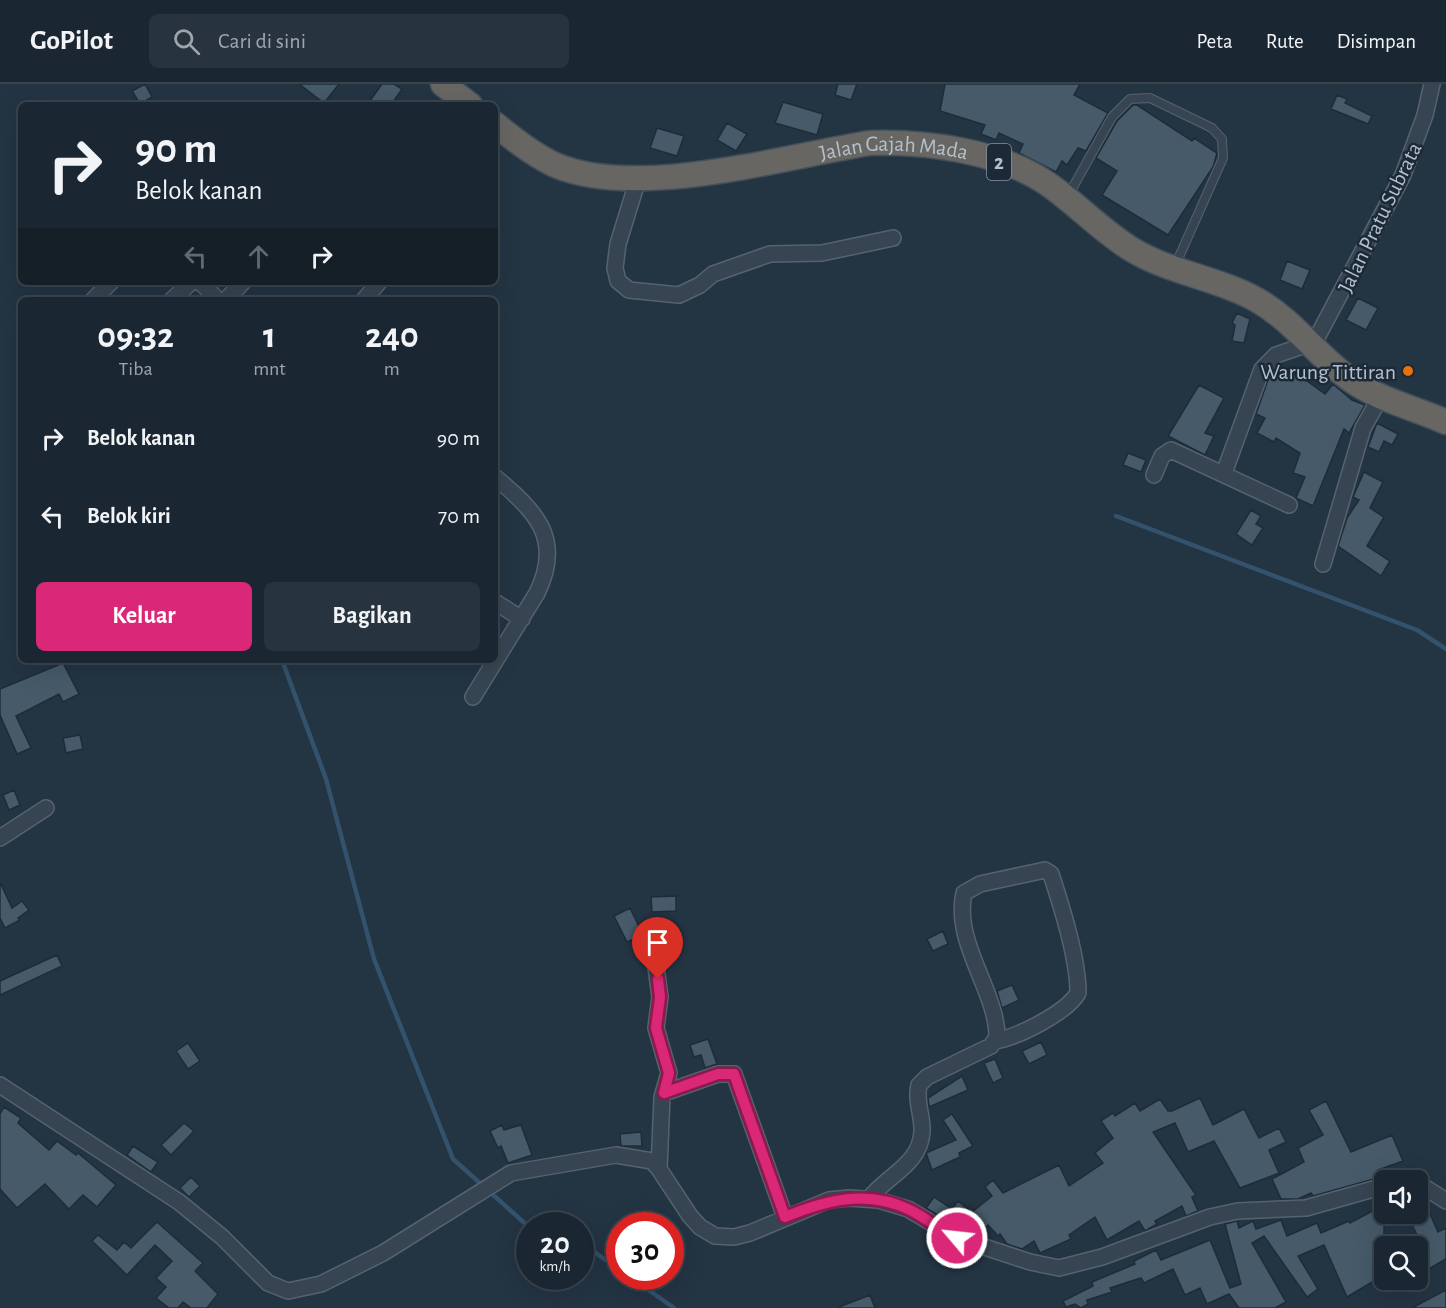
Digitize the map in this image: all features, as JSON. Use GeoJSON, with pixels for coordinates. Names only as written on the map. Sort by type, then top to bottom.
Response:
{"type":"FeatureCollection","features":[{"type":"Feature","properties":{"kind":"highway"},"geometry":{"type":"LineString","coordinates":[[443,84],[466,102]]}},
{"type":"Feature","properties":{"kind":"highway","name":"Jalan Gajah Mada"},"geometry":{"type":"LineString","coordinates":[[498,133],[554,164],[603,178],[638,179],[731,167],[870,143],[900,142],[964,152],[1016,167],[1042,180],[1131,249],[1174,268],[1228,286],[1259,301],[1312,344],[1350,380],[1381,396],[1446,422]]}},
{"type":"Feature","properties":{"kind":"street","name":"Jalan Pratu Subrata"},"geometry":{"type":"LineString","coordinates":[[1312,344],[1403,175],[1419,133],[1432,84]]}},
{"type":"Feature","properties":{"kind":"street"},"geometry":{"type":"LineString","coordinates":[[638,179],[618,244],[615,268],[618,281],[629,290],[679,295],[699,285],[713,274],[770,254],[822,253],[893,238]]}},
{"type":"Feature","properties":{"kind":"street"},"geometry":{"type":"LineString","coordinates":[[96,297],[108,285]]}},
{"type":"Feature","properties":{"kind":"street"},"geometry":{"type":"LineString","coordinates":[[175,297],[187,285]]}},
{"type":"Feature","properties":{"kind":"street"},"geometry":{"type":"LineString","coordinates":[[203,285],[215,297]]}},
{"type":"Feature","properties":{"kind":"street"},"geometry":{"type":"LineString","coordinates":[[229,297],[240,285]]}},
{"type":"Feature","properties":{"kind":"street"},"geometry":{"type":"LineString","coordinates":[[367,297],[377,285]]}},
{"type":"Feature","properties":{"kind":"street"},"geometry":{"type":"LineString","coordinates":[[1224,473],[1262,369],[1276,355],[1312,344]]}},
{"type":"Feature","properties":{"kind":"street"},"geometry":{"type":"LineString","coordinates":[[1323,564],[1363,428],[1381,396]]}},
{"type":"Feature","properties":{"kind":"street"},"geometry":{"type":"LineString","coordinates":[[1154,475],[1162,456],[1171,450],[1289,505]]}},
{"type":"Feature","properties":{"kind":"street"},"geometry":{"type":"LineString","coordinates":[[498,479],[527,503],[541,523],[547,543],[548,558],[544,578],[522,620],[498,658]]}},
{"type":"Feature","properties":{"kind":"street"},"geometry":{"type":"LineString","coordinates":[[498,604],[522,620]]}},
{"type":"Feature","properties":{"kind":"street"},"geometry":{"type":"LineString","coordinates":[[473,698],[495,663]]}},
{"type":"Feature","properties":{"kind":"street"},"geometry":{"type":"LineString","coordinates":[[0,838],[46,808]]}},
{"type":"Feature","properties":{"kind":"street"},"geometry":{"type":"LineString","coordinates":[[868,1199],[912,1159],[920,1144],[922,1134],[919,1085],[927,1077],[995,1041],[1006,1039],[1036,1025],[1067,1005],[1078,993],[1077,976],[1062,910],[1051,874],[1045,870],[980,884],[964,893],[962,904],[965,934],[997,1031],[995,1041]]}},
{"type":"Feature","properties":{"kind":"street"},"geometry":{"type":"LineString","coordinates":[[656,967],[660,997],[656,1028],[669,1073],[664,1093],[659,1169]]}},
{"type":"Feature","properties":{"kind":"street"},"geometry":{"type":"LineString","coordinates":[[664,1093],[718,1074],[734,1074],[785,1217]]}},
{"type":"Feature","properties":{"kind":"street"},"geometry":{"type":"LineString","coordinates":[[0,1085],[179,1202],[222,1237],[268,1283],[288,1292],[310,1289],[326,1282],[408,1239],[504,1177],[521,1170],[616,1155],[642,1158],[659,1169],[690,1216],[700,1227],[715,1236],[742,1235],[829,1200],[868,1199],[908,1209],[957,1238],[1030,1262],[1059,1268],[1102,1257],[1210,1217],[1238,1211],[1306,1208],[1374,1189]]}},
{"type":"Feature","properties":{"kind":"street"},"geometry":{"type":"LineString","coordinates":[[1428,1189],[1446,1201]]}},
{"type":"Feature","properties":{"kind":"lane"},"geometry":{"type":"LineString","coordinates":[[1066,200],[1112,117],[1130,99],[1150,98],[1212,128],[1222,139],[1223,158],[1174,268]]}},
{"type":"Feature","properties":{"kind":"building"},"geometry":{"type":"Polygon","coordinates":[[[145,84],[152,97],[139,102],[132,91],[145,84]]]}},
{"type":"Feature","properties":{"kind":"building"},"geometry":{"type":"Polygon","coordinates":[[[299,84],[339,84],[323,102],[299,84]]]}},
{"type":"Feature","properties":{"kind":"building"},"geometry":{"type":"Polygon","coordinates":[[[382,84],[394,84],[402,89],[393,102],[369,102],[382,84]]]}},
{"type":"Feature","properties":{"kind":"building"},"geometry":{"type":"Polygon","coordinates":[[[838,84],[857,84],[851,100],[835,95],[838,84]]]}},
{"type":"Feature","properties":{"kind":"building"},"geometry":{"type":"Polygon","coordinates":[[[945,84],[1080,84],[1074,95],[1108,113],[1086,151],[1078,148],[1067,165],[1062,161],[1056,172],[1019,153],[1023,144],[999,133],[996,140],[981,134],[985,125],[940,111],[945,84]]]}},
{"type":"Feature","properties":{"kind":"building"},"geometry":{"type":"Polygon","coordinates":[[[1337,95],[1347,99],[1345,103],[1372,116],[1368,124],[1331,109],[1337,95]]]}},
{"type":"Feature","properties":{"kind":"building"},"geometry":{"type":"Polygon","coordinates":[[[783,102],[823,114],[817,135],[775,123],[783,102]]]}},
{"type":"Feature","properties":{"kind":"building"},"geometry":{"type":"Polygon","coordinates":[[[1133,105],[1137,105],[1192,141],[1194,138],[1217,153],[1213,167],[1168,235],[1102,195],[1117,171],[1096,158],[1117,121],[1133,105]]]}},
{"type":"Feature","properties":{"kind":"building"},"geometry":{"type":"Polygon","coordinates":[[[727,123],[747,134],[736,151],[717,140],[727,123]]]}},
{"type":"Feature","properties":{"kind":"building"},"geometry":{"type":"Polygon","coordinates":[[[657,128],[684,136],[677,156],[650,148],[657,128]]]}},
{"type":"Feature","properties":{"kind":"building"},"geometry":{"type":"Polygon","coordinates":[[[1287,261],[1310,270],[1302,289],[1280,280],[1287,261]]]}},
{"type":"Feature","properties":{"kind":"building"},"geometry":{"type":"Polygon","coordinates":[[[1358,298],[1378,308],[1366,330],[1346,320],[1358,298]]]}},
{"type":"Feature","properties":{"kind":"building"},"geometry":{"type":"Polygon","coordinates":[[[1237,313],[1250,319],[1244,343],[1232,341],[1235,325],[1232,323],[1237,313]]]}},
{"type":"Feature","properties":{"kind":"building"},"geometry":{"type":"Polygon","coordinates":[[[1279,366],[1294,375],[1296,373],[1325,394],[1333,384],[1352,400],[1365,405],[1349,433],[1344,429],[1313,506],[1296,498],[1305,477],[1293,473],[1300,453],[1276,438],[1274,442],[1257,433],[1265,418],[1256,414],[1270,374],[1279,366]]]}},
{"type":"Feature","properties":{"kind":"building"},"geometry":{"type":"Polygon","coordinates":[[[1199,385],[1224,398],[1205,433],[1214,436],[1205,455],[1168,436],[1199,385]]]}},
{"type":"Feature","properties":{"kind":"building"},"geometry":{"type":"Polygon","coordinates":[[[1377,423],[1398,434],[1392,445],[1384,441],[1379,452],[1368,447],[1377,423]]]}},
{"type":"Feature","properties":{"kind":"building"},"geometry":{"type":"Polygon","coordinates":[[[1128,453],[1146,460],[1141,472],[1123,465],[1128,453]]]}},
{"type":"Feature","properties":{"kind":"building"},"geometry":{"type":"Polygon","coordinates":[[[1364,472],[1383,482],[1370,508],[1384,517],[1367,546],[1390,561],[1381,576],[1338,546],[1347,518],[1359,500],[1353,497],[1364,472]]]}},
{"type":"Feature","properties":{"kind":"building"},"geometry":{"type":"Polygon","coordinates":[[[1251,510],[1261,516],[1256,524],[1263,528],[1252,545],[1236,534],[1251,510]]]}},
{"type":"Feature","properties":{"kind":"building"},"geometry":{"type":"Polygon","coordinates":[[[63,663],[79,694],[63,702],[59,694],[16,716],[31,748],[17,754],[0,715],[0,689],[63,663]]]}},
{"type":"Feature","properties":{"kind":"building"},"geometry":{"type":"Polygon","coordinates":[[[80,735],[83,749],[66,753],[63,738],[80,735]]]}},
{"type":"Feature","properties":{"kind":"building"},"geometry":{"type":"Polygon","coordinates":[[[14,790],[20,805],[9,810],[3,795],[14,790]]]}},
{"type":"Feature","properties":{"kind":"building"},"geometry":{"type":"Polygon","coordinates":[[[0,882],[12,908],[22,901],[29,910],[18,918],[20,920],[5,928],[0,918],[0,882]]]}},
{"type":"Feature","properties":{"kind":"building"},"geometry":{"type":"Polygon","coordinates":[[[676,896],[676,911],[652,912],[651,897],[676,896]]]}},
{"type":"Feature","properties":{"kind":"building"},"geometry":{"type":"Polygon","coordinates":[[[630,908],[643,935],[627,942],[614,916],[630,908]]]}},
{"type":"Feature","properties":{"kind":"building"},"geometry":{"type":"Polygon","coordinates":[[[943,931],[948,944],[933,951],[927,939],[943,931]]]}},
{"type":"Feature","properties":{"kind":"building"},"geometry":{"type":"Polygon","coordinates":[[[57,955],[62,966],[0,995],[0,981],[57,955]]]}},
{"type":"Feature","properties":{"kind":"building"},"geometry":{"type":"Polygon","coordinates":[[[1012,985],[1019,1000],[1002,1008],[997,991],[1012,985]]]}},
{"type":"Feature","properties":{"kind":"building"},"geometry":{"type":"Polygon","coordinates":[[[708,1039],[717,1064],[705,1068],[701,1055],[694,1057],[690,1045],[708,1039]]]}},
{"type":"Feature","properties":{"kind":"building"},"geometry":{"type":"Polygon","coordinates":[[[1041,1042],[1047,1055],[1029,1064],[1022,1051],[1041,1042]]]}},
{"type":"Feature","properties":{"kind":"building"},"geometry":{"type":"Polygon","coordinates":[[[188,1043],[200,1061],[188,1069],[176,1051],[188,1043]]]}},
{"type":"Feature","properties":{"kind":"building"},"geometry":{"type":"Polygon","coordinates":[[[995,1059],[1003,1078],[993,1083],[984,1063],[995,1059]]]}},
{"type":"Feature","properties":{"kind":"building"},"geometry":{"type":"Polygon","coordinates":[[[962,1076],[968,1090],[929,1107],[928,1098],[962,1076]]]}},
{"type":"Feature","properties":{"kind":"building"},"geometry":{"type":"Polygon","coordinates":[[[1200,1098],[1213,1125],[1244,1109],[1259,1138],[1279,1128],[1286,1142],[1269,1150],[1279,1173],[1240,1188],[1214,1141],[1188,1152],[1175,1123],[1153,1132],[1196,1195],[1192,1197],[1198,1211],[1186,1216],[1182,1206],[1155,1221],[1157,1224],[1145,1231],[1139,1221],[1107,1240],[1095,1217],[1069,1235],[1071,1239],[1040,1253],[1034,1241],[1022,1249],[1007,1244],[1000,1234],[998,1236],[988,1225],[981,1236],[961,1229],[926,1208],[934,1197],[952,1209],[958,1201],[972,1212],[992,1196],[985,1187],[993,1180],[1003,1193],[1059,1165],[1069,1186],[1103,1163],[1095,1153],[1113,1138],[1101,1121],[1113,1113],[1115,1116],[1135,1103],[1140,1111],[1160,1099],[1168,1111],[1172,1111],[1200,1098]]]}},
{"type":"Feature","properties":{"kind":"building"},"geometry":{"type":"Polygon","coordinates":[[[1326,1101],[1351,1152],[1392,1135],[1403,1161],[1374,1170],[1374,1179],[1313,1196],[1311,1193],[1298,1199],[1281,1199],[1272,1179],[1304,1162],[1298,1148],[1323,1135],[1309,1110],[1326,1101]]]}},
{"type":"Feature","properties":{"kind":"building"},"geometry":{"type":"Polygon","coordinates":[[[4,1107],[21,1118],[18,1123],[49,1150],[57,1141],[76,1155],[78,1153],[116,1185],[97,1207],[83,1195],[69,1209],[45,1184],[17,1208],[0,1189],[0,1114],[4,1107]]]}},
{"type":"Feature","properties":{"kind":"building"},"geometry":{"type":"Polygon","coordinates":[[[952,1114],[973,1146],[959,1153],[960,1157],[932,1170],[926,1153],[956,1140],[943,1120],[952,1114]]]}},
{"type":"Feature","properties":{"kind":"building"},"geometry":{"type":"Polygon","coordinates":[[[184,1123],[194,1131],[171,1155],[161,1145],[184,1123]]]}},
{"type":"Feature","properties":{"kind":"building"},"geometry":{"type":"Polygon","coordinates":[[[502,1125],[504,1130],[521,1125],[532,1155],[508,1163],[501,1146],[498,1148],[490,1131],[502,1125]]]}},
{"type":"Feature","properties":{"kind":"building"},"geometry":{"type":"Polygon","coordinates":[[[641,1132],[642,1146],[621,1146],[620,1134],[641,1132]]]}},
{"type":"Feature","properties":{"kind":"building"},"geometry":{"type":"Polygon","coordinates":[[[133,1146],[158,1162],[151,1172],[127,1155],[133,1146]]]}},
{"type":"Feature","properties":{"kind":"building"},"geometry":{"type":"Polygon","coordinates":[[[191,1177],[200,1186],[189,1197],[180,1188],[191,1177]]]}},
{"type":"Feature","properties":{"kind":"building"},"geometry":{"type":"Polygon","coordinates":[[[1374,1210],[1374,1224],[1384,1224],[1384,1236],[1374,1236],[1374,1281],[1347,1297],[1324,1245],[1298,1256],[1318,1289],[1307,1297],[1264,1236],[1252,1243],[1286,1302],[1275,1308],[1239,1308],[1229,1294],[1207,1304],[1200,1288],[1185,1295],[1173,1269],[1144,1283],[1141,1278],[1110,1288],[1112,1292],[1087,1300],[1088,1304],[1081,1308],[1075,1304],[1066,1307],[1063,1301],[1093,1286],[1092,1282],[1135,1264],[1134,1261],[1156,1250],[1161,1260],[1210,1240],[1230,1288],[1241,1284],[1225,1224],[1237,1221],[1239,1228],[1253,1221],[1256,1229],[1281,1220],[1287,1236],[1317,1223],[1321,1233],[1349,1221],[1350,1223],[1374,1210]]]}},
{"type":"Feature","properties":{"kind":"building"},"geometry":{"type":"Polygon","coordinates":[[[1428,1210],[1438,1232],[1446,1228],[1446,1259],[1428,1269],[1428,1236],[1417,1236],[1412,1224],[1428,1224],[1428,1210]]]}},
{"type":"Feature","properties":{"kind":"building"},"geometry":{"type":"Polygon","coordinates":[[[157,1222],[203,1263],[195,1271],[218,1294],[207,1308],[191,1308],[183,1302],[178,1308],[169,1308],[156,1298],[166,1287],[156,1278],[172,1261],[155,1245],[127,1275],[92,1241],[98,1235],[117,1250],[124,1242],[131,1248],[157,1222]]]}},
{"type":"Feature","properties":{"kind":"building"},"geometry":{"type":"Polygon","coordinates":[[[1446,1290],[1446,1308],[1412,1308],[1446,1290]]]}},
{"type":"Feature","properties":{"kind":"building"},"geometry":{"type":"Polygon","coordinates":[[[870,1295],[875,1308],[839,1308],[839,1307],[870,1295]]]}},
{"type":"Feature","properties":{"kind":"waterway"},"geometry":{"type":"LineString","coordinates":[[1116,516],[1417,630],[1446,649]]}},
{"type":"Feature","properties":{"kind":"waterway"},"geometry":{"type":"LineString","coordinates":[[283,663],[326,779],[374,959],[453,1159],[516,1215]]}},
{"type":"Feature","properties":{"kind":"waterway"},"geometry":{"type":"LineString","coordinates":[[594,1252],[606,1260]]}},
{"type":"Feature","properties":{"kind":"waterway"},"geometry":{"type":"LineString","coordinates":[[649,1290],[674,1308]]}},
{"type":"Feature","properties":{"kind":"place","name":"Warung Tittiran"},"geometry":{"type":"Point","coordinates":[1408,371]}},
{"type":"Feature","properties":{"kind":"route"},"geometry":{"type":"LineString","coordinates":[[658,979],[660,997],[656,1028],[666,1055],[669,1073],[664,1093],[718,1074],[729,1072],[734,1074],[785,1217],[829,1200],[849,1198],[878,1200],[908,1209],[957,1238]]}}]}
